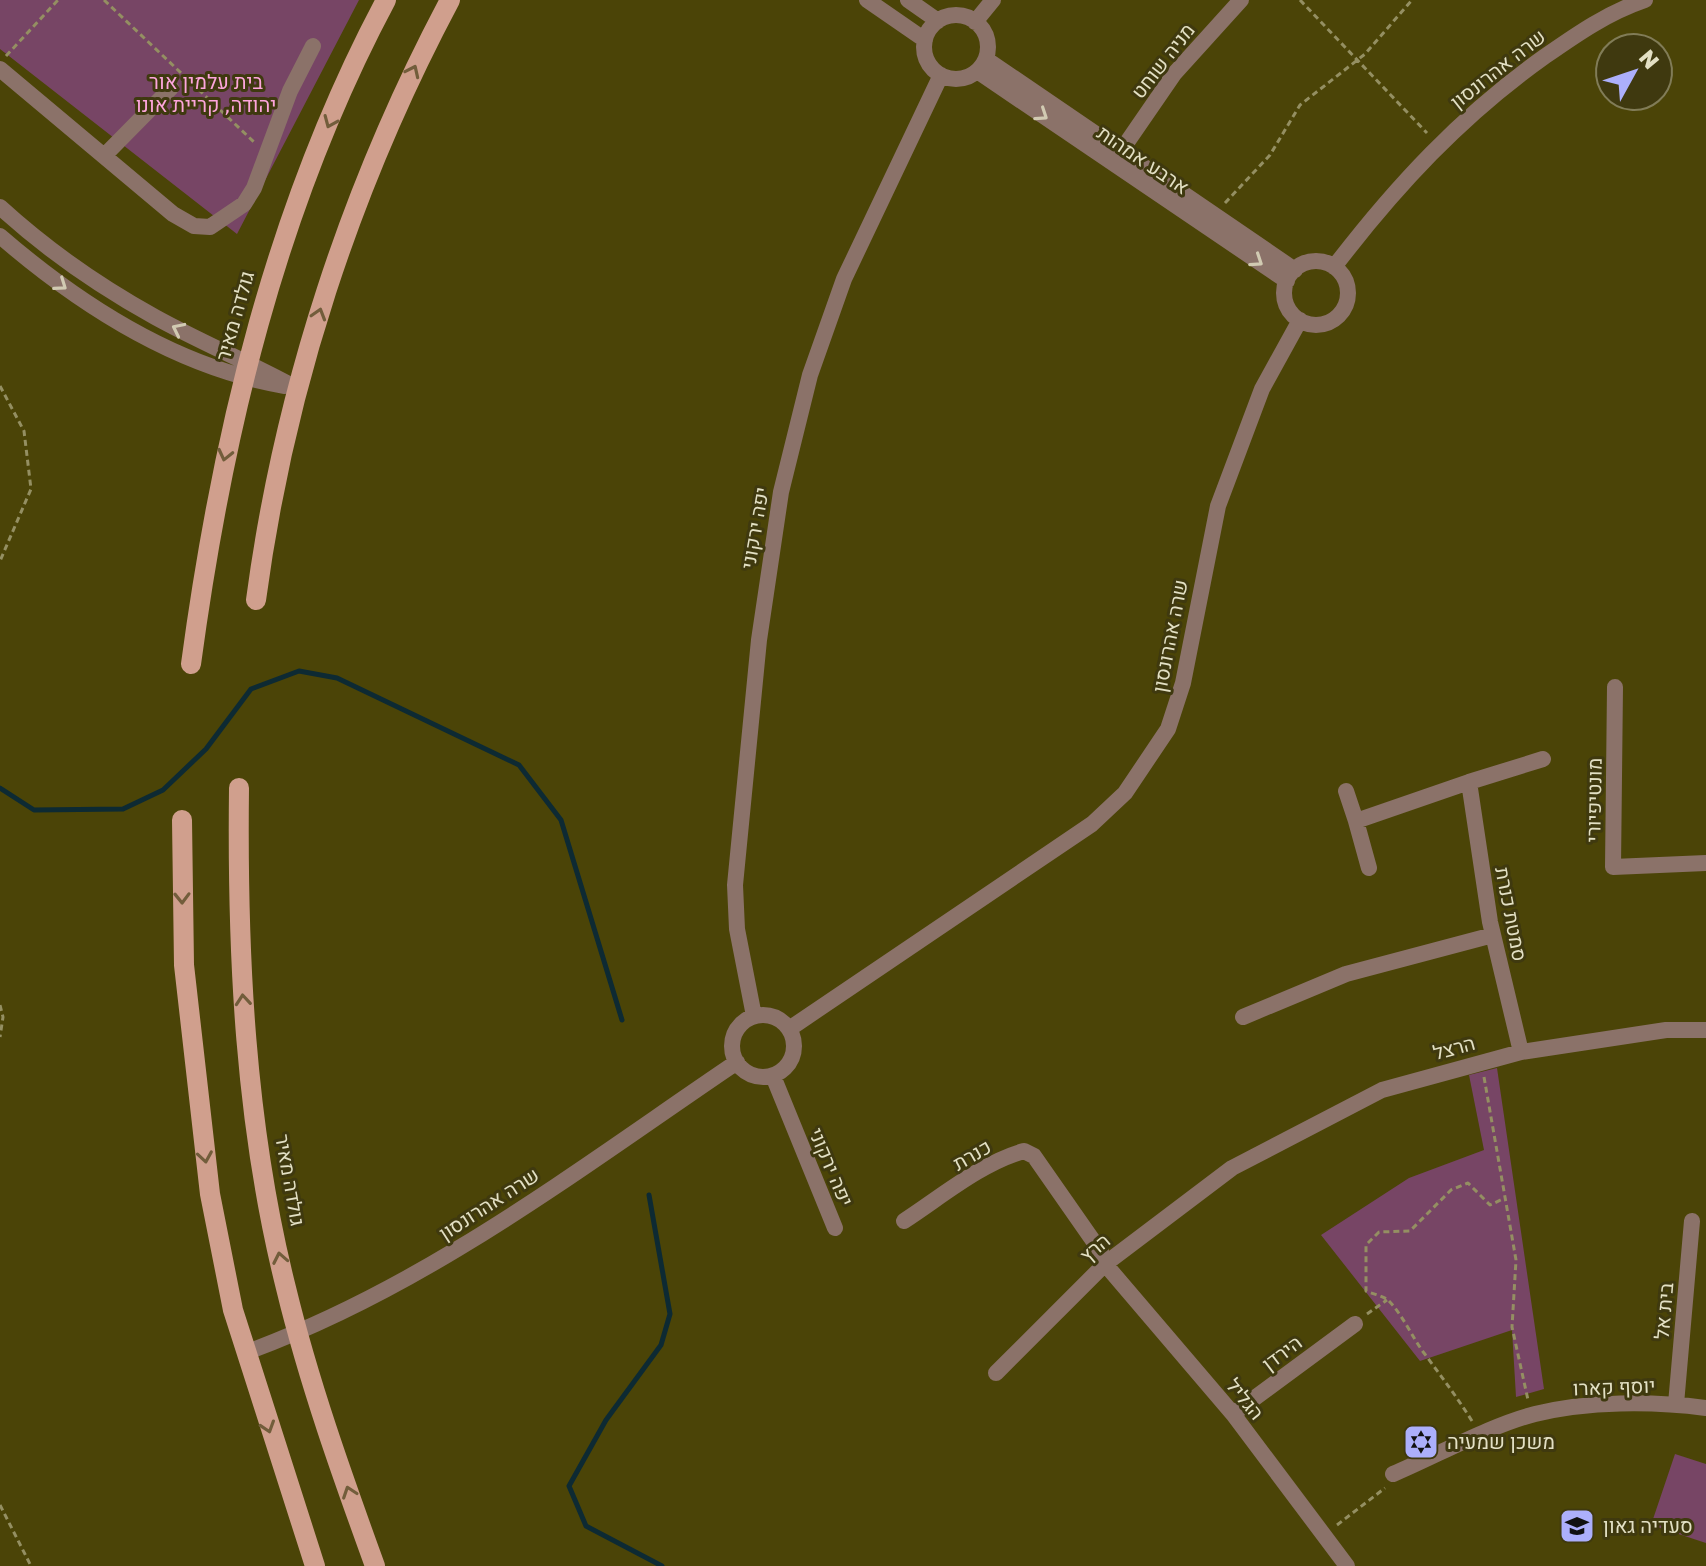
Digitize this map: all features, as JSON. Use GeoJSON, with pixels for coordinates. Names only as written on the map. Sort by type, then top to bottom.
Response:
{"type":"FeatureCollection","features":[{"type":"Feature","properties":{"kind":"main road","name":"גולדה מאיר"},"geometry":{"type":"LineString","coordinates":[[191,664],[215,499],[245,370],[277,259],[311,167],[386,0]]}},
{"type":"Feature","properties":{"kind":"main road"},"geometry":{"type":"LineString","coordinates":[[256,600],[270,509],[298,389],[330,277],[363,188],[416,65],[450,0]]}},
{"type":"Feature","properties":{"kind":"main road","name":"גולדה מאיר"},"geometry":{"type":"LineString","coordinates":[[239,788],[237,890],[245,1033],[266,1185],[286,1288],[318,1399],[375,1566]]}},
{"type":"Feature","properties":{"kind":"main road"},"geometry":{"type":"LineString","coordinates":[[182,820],[184,965],[198,1107],[233,1310],[315,1566]]}},
{"type":"Feature","properties":{"kind":"street"},"geometry":{"type":"LineString","coordinates":[[867,0],[925,40]]}},
{"type":"Feature","properties":{"kind":"street"},"geometry":{"type":"LineString","coordinates":[[908,0],[938,21]]}},
{"type":"Feature","properties":{"kind":"street"},"geometry":{"type":"LineString","coordinates":[[975,22],[993,0]]}},
{"type":"Feature","properties":{"kind":"street","name":"מניה שוחט"},"geometry":{"type":"LineString","coordinates":[[1121,151],[1174,74],[1241,0]]}},
{"type":"Feature","properties":{"kind":"street","name":"שרה אהרונסון"},"geometry":{"type":"LineString","coordinates":[[1334,267],[1375,213],[1438,145],[1510,81],[1580,32],[1645,0]]}},
{"type":"Feature","properties":{"kind":"street"},"geometry":{"type":"LineString","coordinates":[[959,15],[975,22],[987,37],[981,65],[953,79],[941,75],[926,56],[925,40],[938,21],[959,15]]}},
{"type":"Feature","properties":{"kind":"street"},"geometry":{"type":"LineString","coordinates":[[0,69],[173,214],[194,226],[210,227],[244,204],[290,91],[313,46]]}},
{"type":"Feature","properties":{"kind":"street","name":"ארבע אמהות"},"geometry":{"type":"LineString","coordinates":[[981,65],[1121,151],[1214,214],[1291,275]]}},
{"type":"Feature","properties":{"kind":"street","name":"ארבע אמהות"},"geometry":{"type":"LineString","coordinates":[[981,65],[1291,275]]}},
{"type":"Feature","properties":{"kind":"street","name":"יפה ירקוני"},"geometry":{"type":"LineString","coordinates":[[754,1016],[737,929],[736,873],[759,640],[781,492],[810,375],[844,279],[941,75]]}},
{"type":"Feature","properties":{"kind":"street"},"geometry":{"type":"LineString","coordinates":[[104,156],[171,88]]}},
{"type":"Feature","properties":{"kind":"street"},"geometry":{"type":"LineString","coordinates":[[0,207],[61,258],[112,292],[245,370]]}},
{"type":"Feature","properties":{"kind":"street"},"geometry":{"type":"LineString","coordinates":[[0,236],[58,283],[112,319],[168,348],[298,389]]}},
{"type":"Feature","properties":{"kind":"street"},"geometry":{"type":"LineString","coordinates":[[1319,261],[1334,267],[1347,283],[1345,308],[1326,324],[1314,325],[1300,320],[1286,303],[1291,275],[1306,263],[1319,261]]}},
{"type":"Feature","properties":{"kind":"street","name":"שרה אהרונסון"},"geometry":{"type":"LineString","coordinates":[[789,1029],[1092,824],[1125,793],[1146,767],[1168,729],[1183,683],[1206,558],[1223,493],[1262,389],[1300,320]]}},
{"type":"Feature","properties":{"kind":"street","name":"מונטיפיורי"},"geometry":{"type":"LineString","coordinates":[[1615,687],[1613,867],[1706,863]]}},
{"type":"Feature","properties":{"kind":"street"},"geometry":{"type":"LineString","coordinates":[[1356,821],[1543,759]]}},
{"type":"Feature","properties":{"kind":"street","name":"סמטת כנרת"},"geometry":{"type":"LineString","coordinates":[[1469,782],[1493,935],[1521,1052]]}},
{"type":"Feature","properties":{"kind":"street"},"geometry":{"type":"LineString","coordinates":[[1346,791],[1369,868]]}},
{"type":"Feature","properties":{"kind":"street"},"geometry":{"type":"LineString","coordinates":[[1243,1017],[1346,974],[1493,935]]}},
{"type":"Feature","properties":{"kind":"street"},"geometry":{"type":"LineString","coordinates":[[754,1016],[778,1018],[789,1029],[795,1049],[791,1061],[773,1076],[749,1074],[737,1062],[732,1043],[736,1031],[754,1016]]}},
{"type":"Feature","properties":{"kind":"street","name":"הרצל"},"geometry":{"type":"LineString","coordinates":[[1232,1168],[1382,1090],[1521,1052],[1666,1030],[1706,1030]]}},
{"type":"Feature","properties":{"kind":"street","name":"שרה אהרונסון"},"geometry":{"type":"LineString","coordinates":[[247,1352],[299,1333],[432,1265],[737,1062]]}},
{"type":"Feature","properties":{"kind":"street","name":"יפה ירקוני"},"geometry":{"type":"LineString","coordinates":[[773,1076],[835,1228]]}},
{"type":"Feature","properties":{"kind":"street","name":"כנרת"},"geometry":{"type":"LineString","coordinates":[[904,1221],[966,1180],[1024,1151],[1034,1156],[1066,1200],[1105,1264]]}},
{"type":"Feature","properties":{"kind":"street","name":"הרץ"},"geometry":{"type":"LineString","coordinates":[[996,1373],[1105,1264],[1232,1168]]}},
{"type":"Feature","properties":{"kind":"street","name":"בית אל"},"geometry":{"type":"LineString","coordinates":[[1676,1404],[1692,1221]]}},
{"type":"Feature","properties":{"kind":"street","name":"הגליל"},"geometry":{"type":"LineString","coordinates":[[1105,1264],[1233,1414],[1347,1566]]}},
{"type":"Feature","properties":{"kind":"street","name":"הירדן"},"geometry":{"type":"LineString","coordinates":[[1233,1414],[1355,1324]]}},
{"type":"Feature","properties":{"kind":"street","name":"יוסף קארו"},"geometry":{"type":"LineString","coordinates":[[1393,1474],[1532,1415],[1579,1406],[1676,1404],[1706,1408]]}},
{"type":"Feature","properties":{"kind":"path"},"geometry":{"type":"LineString","coordinates":[[0,62],[58,0]]}},
{"type":"Feature","properties":{"kind":"path"},"geometry":{"type":"LineString","coordinates":[[104,0],[266,153]]}},
{"type":"Feature","properties":{"kind":"path"},"geometry":{"type":"LineString","coordinates":[[1300,0],[1438,145]]}},
{"type":"Feature","properties":{"kind":"path"},"geometry":{"type":"LineString","coordinates":[[1214,214],[1270,155],[1300,105],[1357,60],[1412,0]]}},
{"type":"Feature","properties":{"kind":"path"},"geometry":{"type":"LineString","coordinates":[[0,386],[24,431],[31,489],[0,561]]}},
{"type":"Feature","properties":{"kind":"path"},"geometry":{"type":"LineString","coordinates":[[0,1005],[3,1017],[0,1037]]}},
{"type":"Feature","properties":{"kind":"path"},"geometry":{"type":"LineString","coordinates":[[1482,1061],[1516,1260],[1512,1327],[1532,1415]]}},
{"type":"Feature","properties":{"kind":"path"},"geometry":{"type":"LineString","coordinates":[[1482,1436],[1443,1374],[1422,1351],[1410,1325],[1397,1315],[1388,1300],[1366,1291],[1366,1245],[1379,1232],[1410,1231],[1451,1190],[1468,1183],[1490,1205],[1505,1198]]}},
{"type":"Feature","properties":{"kind":"path"},"geometry":{"type":"LineString","coordinates":[[1355,1324],[1388,1300]]}},
{"type":"Feature","properties":{"kind":"path"},"geometry":{"type":"LineString","coordinates":[[1324,1535],[1387,1486],[1393,1474]]}},
{"type":"Feature","properties":{"kind":"path"},"geometry":{"type":"LineString","coordinates":[[0,1505],[31,1566]]}},
{"type":"Feature","properties":{"kind":"green space","name":"בית עלמין אור יהודה, קריית אונו"},"geometry":{"type":"Polygon","coordinates":[[[0,0],[359,0],[237,234],[0,49],[0,0]]]}},
{"type":"Feature","properties":{"kind":"green space"},"geometry":{"type":"Polygon","coordinates":[[[1497,1068],[1544,1389],[1516,1397],[1512,1330],[1420,1361],[1321,1235],[1409,1178],[1484,1150],[1469,1075],[1497,1068]]]}},
{"type":"Feature","properties":{"kind":"green space"},"geometry":{"type":"Polygon","coordinates":[[[1675,1454],[1706,1464],[1706,1543],[1651,1525],[1675,1454]]]}},
{"type":"Feature","properties":{"kind":"waterway"},"geometry":{"type":"LineString","coordinates":[[0,788],[34,810],[123,809],[163,790],[206,749],[251,689],[299,671],[337,678],[519,765],[561,820],[622,1020]]}},
{"type":"Feature","properties":{"kind":"waterway"},"geometry":{"type":"LineString","coordinates":[[649,1195],[670,1314],[661,1345],[606,1420],[569,1486],[586,1526],[662,1566]]}},
{"type":"Feature","properties":{"kind":"place","name":"משכן שמעיה"},"geometry":{"type":"Point","coordinates":[1421,1442]}},
{"type":"Feature","properties":{"kind":"place","name":"סעדיה גאון"},"geometry":{"type":"Point","coordinates":[1577,1526]}}]}
